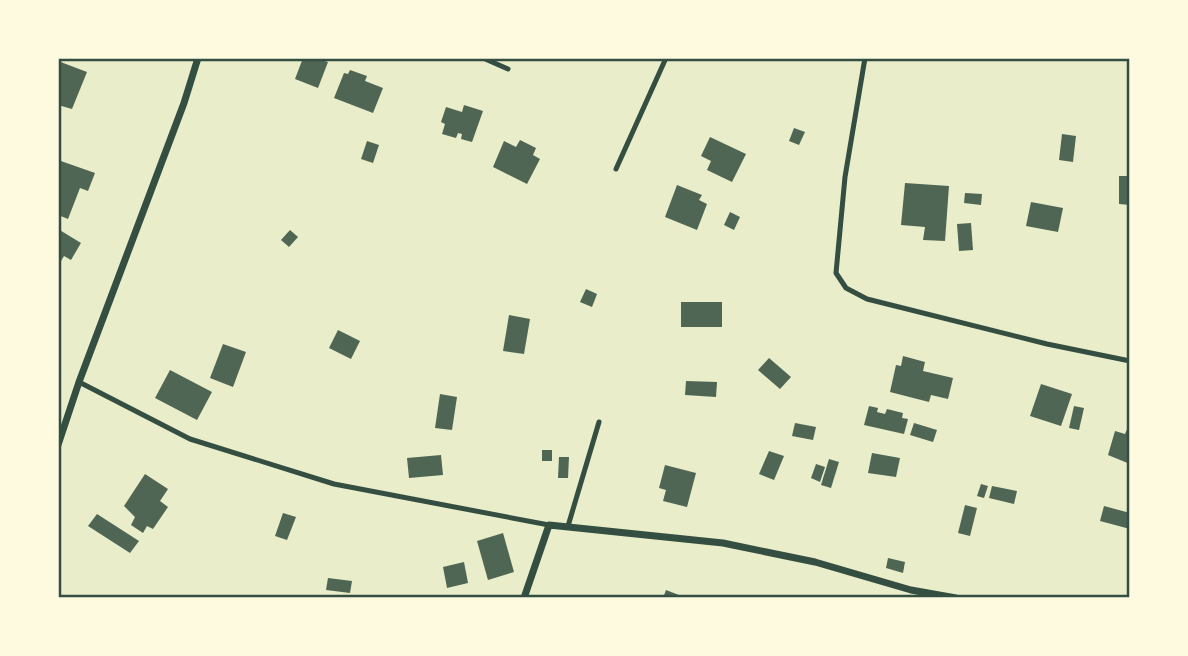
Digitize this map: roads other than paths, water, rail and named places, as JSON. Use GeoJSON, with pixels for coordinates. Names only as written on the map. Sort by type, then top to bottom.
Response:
{"type":"FeatureCollection","features":[{"type":"Feature","properties":{"kind":"street"},"geometry":{"type":"LineString","coordinates":[[58,445],[184,103],[198,58]]}},
{"type":"Feature","properties":{"kind":"street"},"geometry":{"type":"LineString","coordinates":[[524,598],[549,525],[723,543],[815,562],[910,594],[957,598]]}},
{"type":"Feature","properties":{"kind":"lane"},"geometry":{"type":"LineString","coordinates":[[483,58],[508,69]]}},
{"type":"Feature","properties":{"kind":"lane"},"geometry":{"type":"LineString","coordinates":[[616,169],[666,58]]}},
{"type":"Feature","properties":{"kind":"lane"},"geometry":{"type":"LineString","coordinates":[[865,58],[845,177],[836,273],[846,288],[867,299],[1047,344],[1130,361]]}},
{"type":"Feature","properties":{"kind":"lane"},"geometry":{"type":"LineString","coordinates":[[79,383],[190,439],[334,484],[549,525]]}},
{"type":"Feature","properties":{"kind":"lane"},"geometry":{"type":"LineString","coordinates":[[568,526],[599,422]]}}]}
